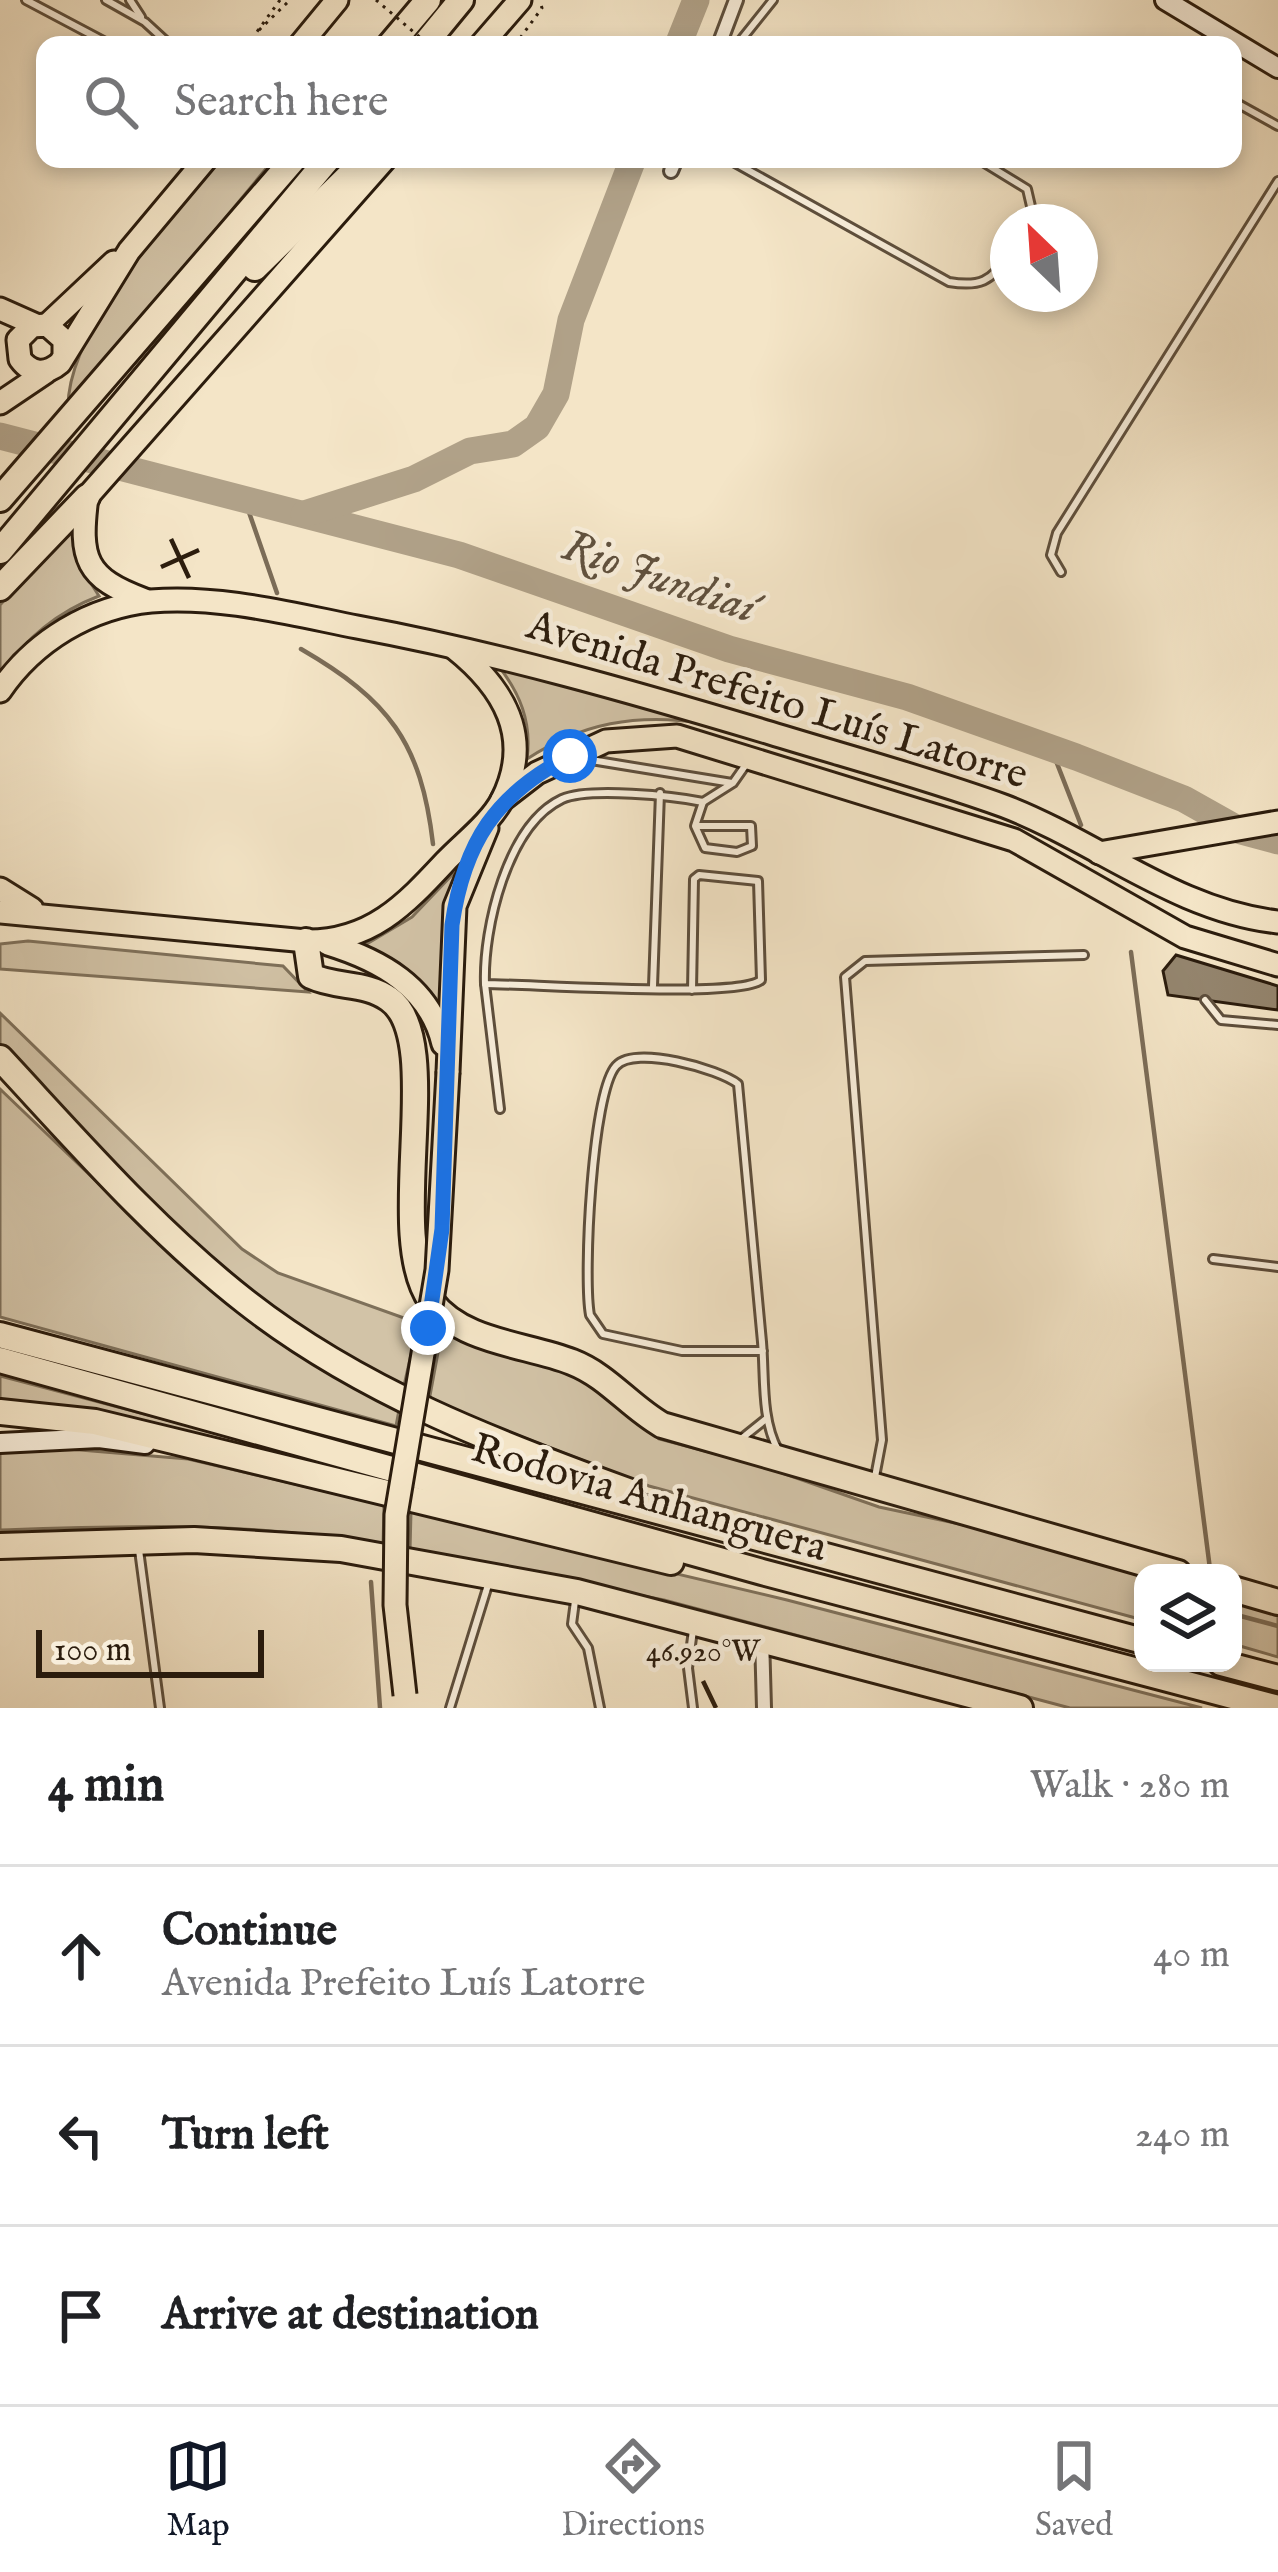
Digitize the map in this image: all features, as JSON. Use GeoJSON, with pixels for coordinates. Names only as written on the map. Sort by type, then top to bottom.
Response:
{"type":"FeatureCollection","features":[{"type":"Feature","properties":{"kind":"highway"},"geometry":{"type":"LineString","coordinates":[[398,36],[428,0]]}},
{"type":"Feature","properties":{"kind":"highway"},"geometry":{"type":"LineString","coordinates":[[433,36],[461,0]]}},
{"type":"Feature","properties":{"kind":"highway"},"geometry":{"type":"LineString","coordinates":[[0,500],[286,168]]}},
{"type":"Feature","properties":{"kind":"highway"},"geometry":{"type":"LineString","coordinates":[[0,551],[46,490],[320,168]]}},
{"type":"Feature","properties":{"kind":"highway"},"geometry":{"type":"LineString","coordinates":[[166,352],[357,168]]}},
{"type":"Feature","properties":{"kind":"highway"},"geometry":{"type":"LineString","coordinates":[[0,588],[87,497]]}},
{"type":"Feature","properties":{"kind":"highway"},"geometry":{"type":"LineString","coordinates":[[314,941],[311,976],[386,996],[407,1022],[414,1088],[415,1259],[431,1301],[477,1334],[596,1372],[662,1425],[1146,1564]]}},
{"type":"Feature","properties":{"kind":"highway"},"geometry":{"type":"LineString","coordinates":[[0,1058],[198,1262],[311,1346],[402,1401],[492,1442],[765,1541]]}},
{"type":"Feature","properties":{"kind":"highway"},"geometry":{"type":"LineString","coordinates":[[0,1072],[50,1111]]}},
{"type":"Feature","properties":{"kind":"highway","name":"Rodovia Anhanguera"},"geometry":{"type":"LineString","coordinates":[[0,1335],[1134,1640]]}},
{"type":"Feature","properties":{"kind":"highway","name":"Rodovia Anhanguera"},"geometry":{"type":"LineString","coordinates":[[0,1360],[763,1572],[1278,1708]]}},
{"type":"Feature","properties":{"kind":"highway"},"geometry":{"type":"LineString","coordinates":[[0,1412],[95,1423],[230,1453],[291,1473],[677,1564],[763,1572]]}},
{"type":"Feature","properties":{"kind":"highway"},"geometry":{"type":"LineString","coordinates":[[0,1546],[137,1541],[341,1549],[577,1592],[762,1636],[1020,1708]]}},
{"type":"Feature","properties":{"kind":"highway"},"geometry":{"type":"LineString","coordinates":[[1242,1591],[1278,1601]]}},
{"type":"Feature","properties":{"kind":"highway"},"geometry":{"type":"LineString","coordinates":[[1242,1668],[1278,1676]]}},
{"type":"Feature","properties":{"kind":"main road"},"geometry":{"type":"LineString","coordinates":[[307,36],[337,0]]}},
{"type":"Feature","properties":{"kind":"main road"},"geometry":{"type":"LineString","coordinates":[[489,36],[520,0]]}},
{"type":"Feature","properties":{"kind":"main road"},"geometry":{"type":"LineString","coordinates":[[1165,0],[1225,36]]}},
{"type":"Feature","properties":{"kind":"main road"},"geometry":{"type":"LineString","coordinates":[[1242,46],[1278,68]]}},
{"type":"Feature","properties":{"kind":"main road"},"geometry":{"type":"LineString","coordinates":[[3,400],[64,355],[129,251],[198,168]]}},
{"type":"Feature","properties":{"kind":"main road"},"geometry":{"type":"LineString","coordinates":[[148,601],[112,588],[91,568],[82,536],[87,497],[377,168]]}},
{"type":"Feature","properties":{"kind":"main road"},"geometry":{"type":"LineString","coordinates":[[3,400],[12,343],[41,325],[129,251]]}},
{"type":"Feature","properties":{"kind":"main road"},"geometry":{"type":"LineString","coordinates":[[0,309],[64,340],[64,355]]}},
{"type":"Feature","properties":{"kind":"main road"},"geometry":{"type":"LineString","coordinates":[[12,343],[24,365],[46,372]]}},
{"type":"Feature","properties":{"kind":"main road"},"geometry":{"type":"LineString","coordinates":[[0,691],[56,634],[81,620],[148,601]]}},
{"type":"Feature","properties":{"kind":"main road","name":"Avenida Prefeito Luís Latorre"},"geometry":{"type":"LineString","coordinates":[[148,601],[223,604],[449,644],[1007,807],[1209,904],[1278,922]]}},
{"type":"Feature","properties":{"kind":"main road"},"geometry":{"type":"LineString","coordinates":[[406,1701],[395,1605],[396,1514],[437,1270],[455,906],[499,805],[515,753],[511,714],[487,674],[449,644]]}},
{"type":"Feature","properties":{"kind":"main road","name":"Avenida Prefeito Luís Latorre"},"geometry":{"type":"LineString","coordinates":[[314,941],[369,929],[405,906],[499,805],[570,756],[636,735],[677,736],[753,755],[1014,840],[1211,955],[1278,962]]}},
{"type":"Feature","properties":{"kind":"main road"},"geometry":{"type":"LineString","coordinates":[[1099,853],[1278,822]]}},
{"type":"Feature","properties":{"kind":"main road"},"geometry":{"type":"LineString","coordinates":[[0,889],[49,916]]}},
{"type":"Feature","properties":{"kind":"main road"},"geometry":{"type":"LineString","coordinates":[[0,912],[314,941],[381,965],[413,990],[436,1022],[448,1072]]}},
{"type":"Feature","properties":{"kind":"main road"},"geometry":{"type":"LineString","coordinates":[[0,1443],[99,1438],[230,1453]]}},
{"type":"Feature","properties":{"kind":"street"},"geometry":{"type":"LineString","coordinates":[[722,36],[736,0]]}},
{"type":"Feature","properties":{"kind":"street"},"geometry":{"type":"LineString","coordinates":[[762,1636],[764,1708]]}},
{"type":"Feature","properties":{"kind":"lane"},"geometry":{"type":"LineString","coordinates":[[26,0],[94,36]]}},
{"type":"Feature","properties":{"kind":"lane"},"geometry":{"type":"LineString","coordinates":[[106,0],[145,22]]}},
{"type":"Feature","properties":{"kind":"lane"},"geometry":{"type":"LineString","coordinates":[[130,0],[160,36]]}},
{"type":"Feature","properties":{"kind":"lane"},"geometry":{"type":"LineString","coordinates":[[744,36],[773,0]]}},
{"type":"Feature","properties":{"kind":"lane"},"geometry":{"type":"LineString","coordinates":[[1242,106],[1278,126]]}},
{"type":"Feature","properties":{"kind":"lane"},"geometry":{"type":"LineString","coordinates":[[744,168],[949,282],[982,284],[990,279]]}},
{"type":"Feature","properties":{"kind":"lane"},"geometry":{"type":"LineString","coordinates":[[993,168],[1027,189],[1030,204]]}},
{"type":"Feature","properties":{"kind":"lane"},"geometry":{"type":"LineString","coordinates":[[1061,572],[1051,555],[1057,533],[1278,181]]}},
{"type":"Feature","properties":{"kind":"lane"},"geometry":{"type":"LineString","coordinates":[[695,826],[751,826],[752,846],[737,852],[705,848],[695,826],[703,802],[733,783],[753,755]]}},
{"type":"Feature","properties":{"kind":"lane"},"geometry":{"type":"LineString","coordinates":[[570,756],[733,783]]}},
{"type":"Feature","properties":{"kind":"lane"},"geometry":{"type":"LineString","coordinates":[[500,1109],[485,983],[503,871],[535,821],[564,798],[660,793],[703,802]]}},
{"type":"Feature","properties":{"kind":"lane"},"geometry":{"type":"LineString","coordinates":[[653,986],[660,793]]}},
{"type":"Feature","properties":{"kind":"lane"},"geometry":{"type":"LineString","coordinates":[[485,983],[692,990],[753,986],[761,980],[758,881],[699,875],[694,879],[692,990]]}},
{"type":"Feature","properties":{"kind":"lane"},"geometry":{"type":"LineString","coordinates":[[873,1486],[883,1440],[845,977],[865,961],[1084,956]]}},
{"type":"Feature","properties":{"kind":"lane"},"geometry":{"type":"LineString","coordinates":[[1205,1000],[1221,1021],[1278,1025]]}},
{"type":"Feature","properties":{"kind":"lane"},"geometry":{"type":"LineString","coordinates":[[763,1351],[682,1351],[602,1334],[590,1315],[595,1145],[606,1088],[616,1065],[634,1056],[722,1072],[738,1084],[763,1351],[766,1419],[776,1447],[795,1466]]}},
{"type":"Feature","properties":{"kind":"lane"},"geometry":{"type":"LineString","coordinates":[[1213,1259],[1278,1267]]}},
{"type":"Feature","properties":{"kind":"lane"},"geometry":{"type":"LineString","coordinates":[[727,1447],[766,1419]]}},
{"type":"Feature","properties":{"kind":"lane"},"geometry":{"type":"LineString","coordinates":[[137,1541],[160,1708]]}},
{"type":"Feature","properties":{"kind":"lane"},"geometry":{"type":"LineString","coordinates":[[450,1708],[490,1575]]}},
{"type":"Feature","properties":{"kind":"lane"},"geometry":{"type":"LineString","coordinates":[[577,1592],[572,1624],[588,1648],[600,1708]]}},
{"type":"Feature","properties":{"kind":"lane"},"geometry":{"type":"LineString","coordinates":[[693,1708],[688,1668],[694,1621]]}},
{"type":"Feature","properties":{"kind":"path"},"geometry":{"type":"LineString","coordinates":[[280,0],[256,33],[290,0]]}},
{"type":"Feature","properties":{"kind":"path"},"geometry":{"type":"LineString","coordinates":[[376,0],[416,36]]}},
{"type":"Feature","properties":{"kind":"shaded area"},"geometry":{"type":"Polygon","coordinates":[[[213,168],[267,168],[68,408],[72,377],[84,344],[150,243],[213,168]]]}},
{"type":"Feature","properties":{"kind":"shaded area"},"geometry":{"type":"Polygon","coordinates":[[[72,527],[81,568],[99,596],[44,628],[0,674],[0,605],[72,527]]]}},
{"type":"Feature","properties":{"kind":"shaded area"},"geometry":{"type":"Polygon","coordinates":[[[497,664],[702,723],[655,719],[610,724],[568,737],[527,759],[522,708],[497,664]]]}},
{"type":"Feature","properties":{"kind":"shaded area"},"geometry":{"type":"Polygon","coordinates":[[[457,875],[445,1023],[411,974],[365,945],[412,917],[457,875]]]}},
{"type":"Feature","properties":{"kind":"shaded area"},"geometry":{"type":"Polygon","coordinates":[[[28,941],[283,966],[308,992],[0,969],[0,944],[28,941]]]}},
{"type":"Feature","properties":{"kind":"shaded area"},"geometry":{"type":"Polygon","coordinates":[[[0,1013],[242,1249],[278,1273],[418,1323],[403,1390],[281,1314],[178,1230],[0,1047],[0,1013]]]}},
{"type":"Feature","properties":{"kind":"shaded area"},"geometry":{"type":"Polygon","coordinates":[[[0,1089],[166,1248],[399,1410],[396,1426],[0,1317],[0,1089]]]}},
{"type":"Feature","properties":{"kind":"shaded area"},"geometry":{"type":"Polygon","coordinates":[[[442,1331],[572,1371],[599,1384],[659,1439],[765,1467],[879,1507],[983,1529],[1134,1571],[1134,1618],[649,1486],[429,1401],[442,1331]]]}},
{"type":"Feature","properties":{"kind":"shaded area"},"geometry":{"type":"Polygon","coordinates":[[[0,1376],[313,1461],[71,1407],[0,1401],[0,1376]]]}},
{"type":"Feature","properties":{"kind":"shaded area"},"geometry":{"type":"Polygon","coordinates":[[[56,1448],[188,1459],[384,1505],[383,1547],[240,1529],[0,1530],[0,1450],[56,1448]]]}},
{"type":"Feature","properties":{"kind":"shaded area"},"geometry":{"type":"Polygon","coordinates":[[[411,1511],[787,1600],[1202,1708],[1070,1708],[664,1600],[410,1551],[411,1511]]]}},
{"type":"Feature","properties":{"kind":"shaded area"},"geometry":{"type":"Polygon","coordinates":[[[1242,1600],[1278,1610],[1278,1657],[1242,1647],[1242,1600]]]}},
{"type":"Feature","properties":{"kind":"building"},"geometry":{"type":"Polygon","coordinates":[[[1176,955],[1278,986],[1278,1010],[1168,995],[1163,971],[1176,955]]]}},
{"type":"Feature","properties":{"kind":"waterway"},"geometry":{"type":"LineString","coordinates":[[682,36],[696,0]]}},
{"type":"Feature","properties":{"kind":"waterway"},"geometry":{"type":"LineString","coordinates":[[304,514],[414,479],[470,451],[513,444],[537,427],[556,394],[571,320],[630,168]]}},
{"type":"Feature","properties":{"kind":"waterway","name":"Rio Jundiaí"},"geometry":{"type":"LineString","coordinates":[[0,436],[459,555],[729,649],[907,697],[1076,757],[1184,799],[1241,831],[1278,841]]}},
{"type":"Feature","properties":{"kind":"waterway"},"geometry":{"type":"LineString","coordinates":[[243,495],[277,593]]}},
{"type":"Feature","properties":{"kind":"waterway"},"geometry":{"type":"LineString","coordinates":[[301,649],[357,687],[395,727],[420,778],[433,844]]}},
{"type":"Feature","properties":{"kind":"waterway"},"geometry":{"type":"LineString","coordinates":[[1051,748],[1081,825]]}},
{"type":"Feature","properties":{"kind":"waterway"},"geometry":{"type":"LineString","coordinates":[[1131,952],[1209,1564]]}},
{"type":"Feature","properties":{"kind":"waterway"},"geometry":{"type":"LineString","coordinates":[[371,1582],[380,1708]]}},
{"type":"Feature","properties":{"kind":"waterway"},"geometry":{"type":"LineString","coordinates":[[1242,1616],[1278,1626]]}},
{"type":"Feature","properties":{"kind":"route"},"geometry":{"type":"LineString","coordinates":[[428,1328],[442,1229],[452,925],[459,888],[502,800],[537,773],[570,756]]}}]}
